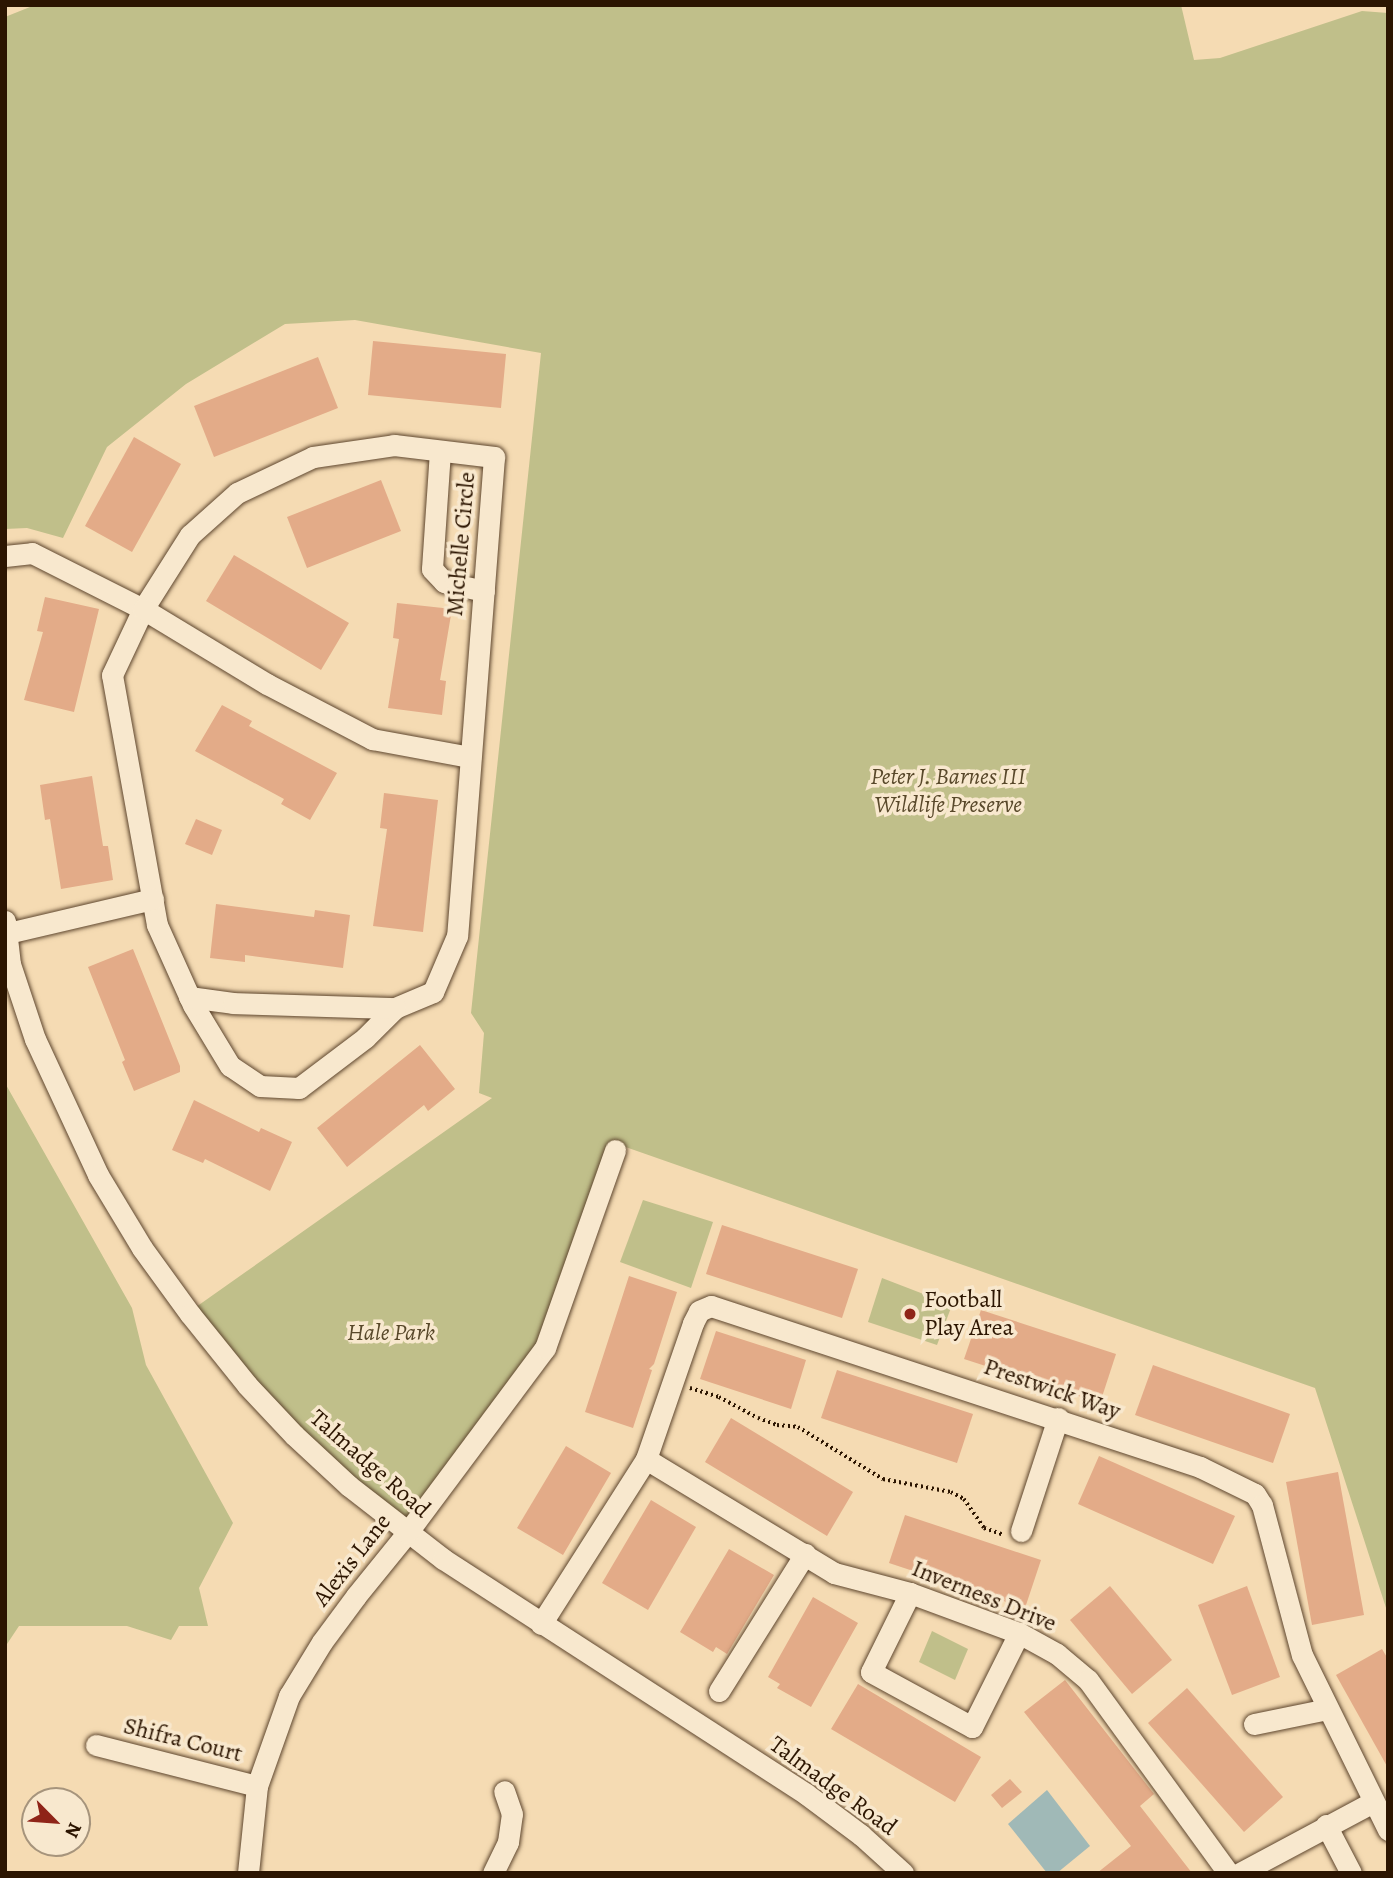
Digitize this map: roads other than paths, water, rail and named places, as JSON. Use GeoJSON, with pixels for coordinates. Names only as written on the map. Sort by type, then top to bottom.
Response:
{"type":"FeatureCollection","features":[{"type":"Feature","properties":{"kind":"street","name":"Michelle Circle"},"geometry":{"type":"LineString","coordinates":[[394,445],[440,450],[494,457],[457,936],[433,992],[395,1008],[365,1038],[299,1088],[260,1087],[230,1066],[189,997],[157,925],[112,675],[143,609],[190,535],[237,493],[313,457],[394,445]]}},
{"type":"Feature","properties":{"kind":"street"},"geometry":{"type":"LineString","coordinates":[[440,450],[432,569],[444,582],[484,591]]}},
{"type":"Feature","properties":{"kind":"street"},"geometry":{"type":"LineString","coordinates":[[5,556],[32,553],[143,609],[267,684],[372,739],[470,757]]}},
{"type":"Feature","properties":{"kind":"street"},"geometry":{"type":"LineString","coordinates":[[6,927],[153,899]]}},
{"type":"Feature","properties":{"kind":"street","name":"Talmadge Road"},"geometry":{"type":"LineString","coordinates":[[6,927],[10,964],[35,1039],[98,1175],[142,1248],[247,1385],[349,1486],[407,1533],[541,1624],[806,1794],[861,1835],[903,1873]]}},
{"type":"Feature","properties":{"kind":"street","name":"Michelle Circle"},"geometry":{"type":"LineString","coordinates":[[189,997],[233,1003],[395,1008]]}},
{"type":"Feature","properties":{"kind":"street","name":"Alexis Lane"},"geometry":{"type":"LineString","coordinates":[[248,1873],[257,1786],[289,1696],[322,1642],[545,1348],[615,1150]]}},
{"type":"Feature","properties":{"kind":"street","name":"Prestwick Way"},"geometry":{"type":"LineString","coordinates":[[541,1624],[646,1459],[693,1323],[699,1311],[711,1306],[1200,1466],[1255,1494],[1262,1505],[1302,1655],[1388,1830]]}},
{"type":"Feature","properties":{"kind":"street"},"geometry":{"type":"LineString","coordinates":[[1021,1531],[1058,1418]]}},
{"type":"Feature","properties":{"kind":"street","name":"Inverness Drive"},"geometry":{"type":"LineString","coordinates":[[646,1459],[834,1573],[910,1593],[1019,1633],[1058,1654],[1088,1680],[1228,1873]]}},
{"type":"Feature","properties":{"kind":"street"},"geometry":{"type":"LineString","coordinates":[[719,1691],[805,1554]]}},
{"type":"Feature","properties":{"kind":"street"},"geometry":{"type":"LineString","coordinates":[[910,1593],[871,1672],[972,1727],[1019,1633]]}},
{"type":"Feature","properties":{"kind":"street"},"geometry":{"type":"LineString","coordinates":[[1254,1724],[1327,1709]]}},
{"type":"Feature","properties":{"kind":"street","name":"Shifra Court"},"geometry":{"type":"LineString","coordinates":[[96,1745],[257,1786]]}},
{"type":"Feature","properties":{"kind":"street"},"geometry":{"type":"LineString","coordinates":[[493,1873],[508,1842],[512,1814],[504,1791]]}},
{"type":"Feature","properties":{"kind":"street"},"geometry":{"type":"LineString","coordinates":[[1240,1873],[1373,1802]]}},
{"type":"Feature","properties":{"kind":"street"},"geometry":{"type":"LineString","coordinates":[[1326,1825],[1351,1873]]}},
{"type":"Feature","properties":{"kind":"water"},"geometry":{"type":"Polygon","coordinates":[[[1047,1790],[1090,1846],[1057,1873],[1047,1873],[1008,1824],[1047,1790]]]}},
{"type":"Feature","properties":{"kind":"place","name":"Football Play Area"},"geometry":{"type":"Point","coordinates":[910,1314]}},
{"type":"Feature","properties":{"kind":"park label","name":"Peter J. Barnes III Wildlife Preserve"},"geometry":{"type":"Point","coordinates":[948,791]}},
{"type":"Feature","properties":{"kind":"park label","name":"Hale Park"},"geometry":{"type":"Point","coordinates":[391,1333]}}]}
